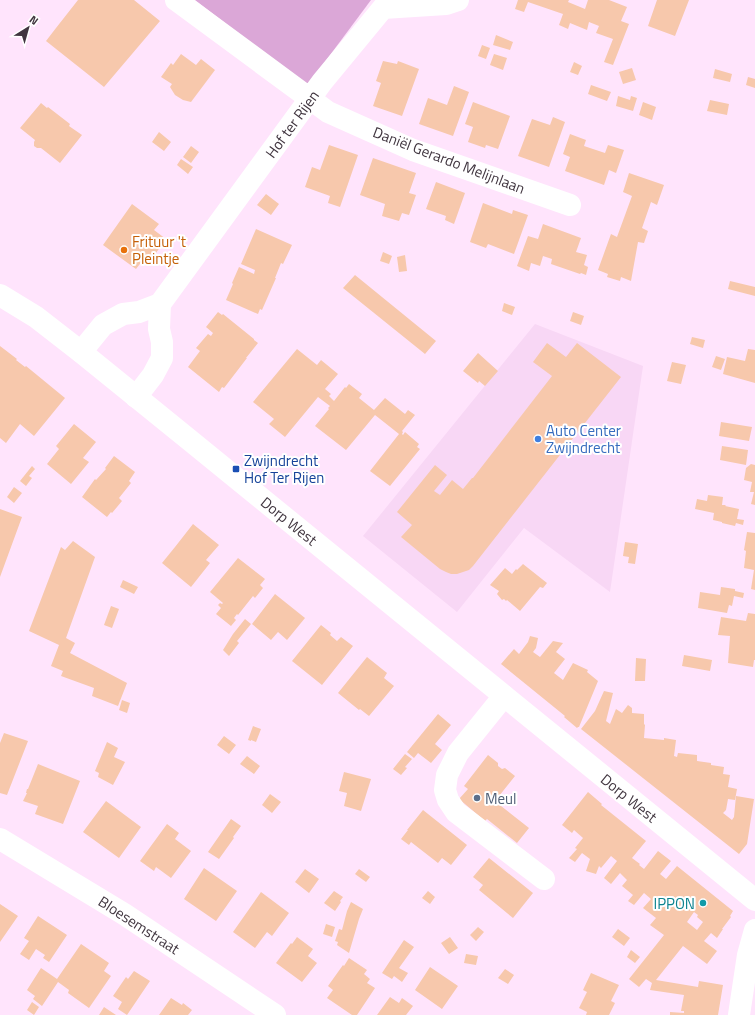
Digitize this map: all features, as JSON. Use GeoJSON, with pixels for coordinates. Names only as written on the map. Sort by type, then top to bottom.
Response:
{"type":"FeatureCollection","features":[{"type":"Feature","properties":{"kind":"street","name":"Daniël Gerardo Melijnlaan"},"geometry":{"type":"LineString","coordinates":[[176,0],[328,112],[413,150],[570,205]]}},
{"type":"Feature","properties":{"kind":"street","name":"Hof ter Rijen"},"geometry":{"type":"LineString","coordinates":[[160,304],[322,82],[383,8],[446,4],[458,0]]}},
{"type":"Feature","properties":{"kind":"street","name":"Dorp West"},"geometry":{"type":"LineString","coordinates":[[0,278],[36,317]]}},
{"type":"Feature","properties":{"kind":"street"},"geometry":{"type":"LineString","coordinates":[[0,287],[36,317]]}},
{"type":"Feature","properties":{"kind":"street","name":"Dorp West"},"geometry":{"type":"LineString","coordinates":[[0,294],[36,317],[136,396],[748,894]]}},
{"type":"Feature","properties":{"kind":"street"},"geometry":{"type":"LineString","coordinates":[[81,352],[103,325],[123,314],[139,312],[160,304],[158,329],[162,342],[162,358],[153,375],[136,396]]}},
{"type":"Feature","properties":{"kind":"street"},"geometry":{"type":"LineString","coordinates":[[504,696],[458,753],[447,775],[445,790],[448,800],[456,812],[544,879]]}},
{"type":"Feature","properties":{"kind":"street","name":"Bloesemstraat"},"geometry":{"type":"LineString","coordinates":[[0,839],[124,914],[275,1015]]}},
{"type":"Feature","properties":{"kind":"street"},"geometry":{"type":"LineString","coordinates":[[739,1015],[748,955],[755,930]]}},
{"type":"Feature","properties":{"kind":"shaded area"},"geometry":{"type":"Polygon","coordinates":[[[195,0],[371,0],[307,86],[195,0]]]}},
{"type":"Feature","properties":{"kind":"shaded area"},"geometry":{"type":"Polygon","coordinates":[[[535,324],[643,366],[610,592],[524,528],[457,612],[363,536],[535,324]]]}},
{"type":"Feature","properties":{"kind":"building"},"geometry":{"type":"Polygon","coordinates":[[[78,0],[134,0],[160,21],[104,87],[46,41],[78,0]]]}},
{"type":"Feature","properties":{"kind":"building"},"geometry":{"type":"Polygon","coordinates":[[[518,0],[569,0],[568,2],[585,9],[588,0],[609,0],[627,7],[621,21],[629,24],[613,65],[604,62],[613,39],[596,33],[599,26],[589,22],[587,30],[570,23],[568,29],[559,25],[563,14],[528,2],[524,12],[515,9],[518,0]]]}},
{"type":"Feature","properties":{"kind":"building"},"geometry":{"type":"Polygon","coordinates":[[[657,0],[689,0],[675,36],[648,26],[657,0]]]}},
{"type":"Feature","properties":{"kind":"building"},"geometry":{"type":"Polygon","coordinates":[[[496,35],[513,42],[510,50],[493,45],[496,35]]]}},
{"type":"Feature","properties":{"kind":"building"},"geometry":{"type":"Polygon","coordinates":[[[482,45],[490,48],[486,59],[478,56],[482,45]]]}},
{"type":"Feature","properties":{"kind":"building"},"geometry":{"type":"Polygon","coordinates":[[[181,54],[196,65],[201,59],[215,70],[191,102],[183,100],[175,95],[170,87],[172,84],[161,77],[171,63],[173,65],[181,54]]]}},
{"type":"Feature","properties":{"kind":"building"},"geometry":{"type":"Polygon","coordinates":[[[494,54],[507,58],[503,70],[490,65],[494,54]]]}},
{"type":"Feature","properties":{"kind":"building"},"geometry":{"type":"Polygon","coordinates":[[[383,61],[397,64],[398,61],[419,69],[402,116],[373,106],[381,83],[376,81],[383,61]]]}},
{"type":"Feature","properties":{"kind":"building"},"geometry":{"type":"Polygon","coordinates":[[[574,62],[582,66],[578,75],[570,72],[574,62]]]}},
{"type":"Feature","properties":{"kind":"building"},"geometry":{"type":"Polygon","coordinates":[[[632,68],[636,80],[623,84],[619,72],[632,68]]]}},
{"type":"Feature","properties":{"kind":"building"},"geometry":{"type":"Polygon","coordinates":[[[715,69],[732,74],[730,82],[713,78],[715,69]]]}},
{"type":"Feature","properties":{"kind":"building"},"geometry":{"type":"Polygon","coordinates":[[[748,77],[755,79],[755,88],[746,85],[748,77]]]}},
{"type":"Feature","properties":{"kind":"building"},"geometry":{"type":"Polygon","coordinates":[[[591,85],[611,92],[607,101],[588,94],[591,85]]]}},
{"type":"Feature","properties":{"kind":"building"},"geometry":{"type":"Polygon","coordinates":[[[454,86],[469,92],[453,136],[419,124],[428,98],[447,105],[454,86]]]}},
{"type":"Feature","properties":{"kind":"building"},"geometry":{"type":"Polygon","coordinates":[[[618,96],[630,100],[631,96],[637,98],[633,111],[616,106],[618,96]]]}},
{"type":"Feature","properties":{"kind":"building"},"geometry":{"type":"Polygon","coordinates":[[[710,100],[729,104],[727,115],[707,111],[710,100]]]}},
{"type":"Feature","properties":{"kind":"building"},"geometry":{"type":"Polygon","coordinates":[[[473,102],[510,116],[498,149],[486,145],[485,148],[468,142],[473,127],[465,124],[473,102]]]}},
{"type":"Feature","properties":{"kind":"building"},"geometry":{"type":"Polygon","coordinates":[[[643,102],[656,107],[652,120],[639,115],[643,102]]]}},
{"type":"Feature","properties":{"kind":"building"},"geometry":{"type":"Polygon","coordinates":[[[41,103],[70,124],[69,126],[82,135],[60,163],[41,148],[34,146],[35,140],[20,128],[41,103]]]}},
{"type":"Feature","properties":{"kind":"building"},"geometry":{"type":"Polygon","coordinates":[[[553,117],[565,122],[549,167],[518,156],[532,119],[550,125],[553,117]]]}},
{"type":"Feature","properties":{"kind":"building"},"geometry":{"type":"Polygon","coordinates":[[[159,132],[171,142],[164,151],[152,142],[159,132]]]}},
{"type":"Feature","properties":{"kind":"building"},"geometry":{"type":"Polygon","coordinates":[[[570,134],[586,140],[584,146],[605,153],[608,145],[624,150],[616,173],[609,170],[604,185],[565,171],[570,157],[563,154],[570,134]]]}},
{"type":"Feature","properties":{"kind":"building"},"geometry":{"type":"Polygon","coordinates":[[[329,145],[358,155],[340,207],[328,203],[330,196],[305,187],[312,167],[320,170],[329,145]]]}},
{"type":"Feature","properties":{"kind":"building"},"geometry":{"type":"Polygon","coordinates":[[[191,146],[199,152],[191,163],[183,157],[191,146]]]}},
{"type":"Feature","properties":{"kind":"building"},"geometry":{"type":"Polygon","coordinates":[[[373,158],[416,173],[409,193],[416,195],[409,215],[402,213],[399,221],[382,216],[385,204],[360,195],[373,158]]]}},
{"type":"Feature","properties":{"kind":"building"},"geometry":{"type":"Polygon","coordinates":[[[181,159],[193,167],[188,174],[177,165],[181,159]]]}},
{"type":"Feature","properties":{"kind":"building"},"geometry":{"type":"Polygon","coordinates":[[[629,173],[664,185],[657,205],[651,202],[642,228],[648,231],[644,243],[638,242],[631,281],[621,277],[620,281],[607,277],[608,274],[598,270],[611,234],[617,237],[632,196],[623,192],[629,173]]]}},
{"type":"Feature","properties":{"kind":"building"},"geometry":{"type":"Polygon","coordinates":[[[436,182],[465,193],[454,224],[445,220],[446,216],[426,209],[436,182]]]}},
{"type":"Feature","properties":{"kind":"building"},"geometry":{"type":"Polygon","coordinates":[[[266,194],[279,204],[271,215],[257,205],[266,194]]]}},
{"type":"Feature","properties":{"kind":"building"},"geometry":{"type":"Polygon","coordinates":[[[483,203],[512,214],[513,210],[528,215],[514,254],[488,244],[486,248],[470,242],[483,203]]]}},
{"type":"Feature","properties":{"kind":"building"},"geometry":{"type":"Polygon","coordinates":[[[132,204],[159,224],[154,230],[166,239],[148,264],[143,260],[136,269],[103,245],[132,204]]]}},
{"type":"Feature","properties":{"kind":"building"},"geometry":{"type":"Polygon","coordinates":[[[543,224],[581,238],[576,252],[587,255],[584,265],[588,267],[586,275],[551,264],[552,259],[543,256],[540,266],[531,263],[529,271],[517,266],[528,236],[538,239],[543,224]]]}},
{"type":"Feature","properties":{"kind":"building"},"geometry":{"type":"Polygon","coordinates":[[[256,229],[292,245],[283,264],[281,263],[262,310],[260,309],[258,314],[226,300],[239,267],[254,274],[255,270],[241,264],[256,229]]]}},
{"type":"Feature","properties":{"kind":"building"},"geometry":{"type":"Polygon","coordinates":[[[383,252],[392,256],[389,264],[380,261],[383,252]]]}},
{"type":"Feature","properties":{"kind":"building"},"geometry":{"type":"Polygon","coordinates":[[[405,255],[407,271],[399,272],[397,257],[405,255]]]}},
{"type":"Feature","properties":{"kind":"building"},"geometry":{"type":"Polygon","coordinates":[[[355,275],[436,341],[425,354],[343,288],[355,275]]]}},
{"type":"Feature","properties":{"kind":"building"},"geometry":{"type":"Polygon","coordinates":[[[730,281],[755,287],[755,296],[728,289],[730,281]]]}},
{"type":"Feature","properties":{"kind":"building"},"geometry":{"type":"Polygon","coordinates":[[[504,303],[515,307],[512,315],[502,311],[504,303]]]}},
{"type":"Feature","properties":{"kind":"building"},"geometry":{"type":"Polygon","coordinates":[[[218,312],[222,315],[223,314],[258,343],[224,388],[222,387],[219,392],[188,367],[200,351],[196,348],[208,334],[211,336],[213,333],[206,327],[218,312]]]}},
{"type":"Feature","properties":{"kind":"building"},"geometry":{"type":"Polygon","coordinates":[[[573,312],[584,316],[581,325],[570,321],[573,312]]]}},
{"type":"Feature","properties":{"kind":"building"},"geometry":{"type":"Polygon","coordinates":[[[692,337],[705,340],[703,348],[690,344],[692,337]]]}},
{"type":"Feature","properties":{"kind":"building","name":"Auto Center Zwijndrecht"},"geometry":{"type":"Polygon","coordinates":[[[547,343],[566,357],[577,343],[621,377],[473,566],[469,570],[457,574],[446,572],[440,569],[401,537],[412,525],[397,512],[435,465],[447,475],[434,491],[440,495],[452,480],[463,489],[473,478],[552,376],[533,362],[547,343]]]}},
{"type":"Feature","properties":{"kind":"building"},"geometry":{"type":"Polygon","coordinates":[[[0,346],[65,398],[34,436],[20,424],[6,443],[0,438],[0,346]]]}},
{"type":"Feature","properties":{"kind":"building"},"geometry":{"type":"Polygon","coordinates":[[[297,349],[317,365],[321,360],[338,374],[325,389],[331,394],[329,396],[334,401],[349,384],[362,394],[359,398],[374,410],[385,398],[405,414],[408,410],[415,415],[402,431],[402,434],[403,435],[405,432],[419,444],[417,447],[420,449],[390,486],[370,471],[399,434],[375,415],[346,450],[315,426],[330,406],[318,397],[285,437],[269,424],[274,419],[253,402],[297,349]]]}},
{"type":"Feature","properties":{"kind":"building"},"geometry":{"type":"Polygon","coordinates":[[[748,349],[755,350],[755,383],[723,374],[727,357],[745,361],[748,349]]]}},
{"type":"Feature","properties":{"kind":"building"},"geometry":{"type":"Polygon","coordinates":[[[478,353],[498,371],[485,386],[479,381],[478,383],[463,371],[478,353]]]}},
{"type":"Feature","properties":{"kind":"building"},"geometry":{"type":"Polygon","coordinates":[[[716,356],[725,359],[721,370],[712,367],[716,356]]]}},
{"type":"Feature","properties":{"kind":"building"},"geometry":{"type":"Polygon","coordinates":[[[672,362],[686,365],[681,384],[667,381],[672,362]]]}},
{"type":"Feature","properties":{"kind":"building"},"geometry":{"type":"Polygon","coordinates":[[[721,422],[752,427],[749,441],[719,436],[721,422]]]}},
{"type":"Feature","properties":{"kind":"building"},"geometry":{"type":"Polygon","coordinates":[[[74,424],[96,442],[83,458],[89,462],[71,484],[47,464],[59,449],[56,446],[74,424]]]}},
{"type":"Feature","properties":{"kind":"building"},"geometry":{"type":"Polygon","coordinates":[[[722,446],[748,450],[746,465],[720,460],[722,446]]]}},
{"type":"Feature","properties":{"kind":"building"},"geometry":{"type":"Polygon","coordinates":[[[114,456],[135,472],[129,481],[131,483],[119,498],[122,501],[107,517],[82,497],[95,479],[96,480],[106,469],[105,468],[114,456]]]}},
{"type":"Feature","properties":{"kind":"building"},"geometry":{"type":"Polygon","coordinates":[[[751,464],[755,465],[755,505],[751,504],[754,492],[750,492],[752,482],[744,480],[746,468],[751,464]]]}},
{"type":"Feature","properties":{"kind":"building"},"geometry":{"type":"Polygon","coordinates":[[[32,466],[35,469],[29,476],[32,478],[26,486],[20,481],[32,466]]]}},
{"type":"Feature","properties":{"kind":"building"},"geometry":{"type":"Polygon","coordinates":[[[14,487],[22,493],[14,503],[7,497],[14,487]]]}},
{"type":"Feature","properties":{"kind":"building"},"geometry":{"type":"Polygon","coordinates":[[[708,495],[723,497],[722,505],[739,509],[737,519],[744,520],[743,525],[736,523],[735,526],[713,520],[714,513],[695,509],[697,499],[707,501],[708,495]]]}},
{"type":"Feature","properties":{"kind":"building"},"geometry":{"type":"Polygon","coordinates":[[[0,509],[22,517],[0,577],[0,509]]]}},
{"type":"Feature","properties":{"kind":"building"},"geometry":{"type":"Polygon","coordinates":[[[193,524],[219,545],[206,560],[210,563],[191,587],[162,563],[193,524]]]}},
{"type":"Feature","properties":{"kind":"building"},"geometry":{"type":"Polygon","coordinates":[[[747,532],[755,533],[755,590],[751,589],[754,570],[744,568],[746,551],[744,550],[747,532]]]}},
{"type":"Feature","properties":{"kind":"building"},"geometry":{"type":"Polygon","coordinates":[[[73,541],[95,557],[66,638],[75,643],[70,653],[127,683],[118,706],[92,696],[94,688],[61,676],[63,671],[51,666],[59,645],[29,631],[61,547],[65,550],[73,541]]]}},
{"type":"Feature","properties":{"kind":"building"},"geometry":{"type":"Polygon","coordinates":[[[625,542],[638,544],[635,564],[628,563],[629,557],[623,556],[625,542]]]}},
{"type":"Feature","properties":{"kind":"building"},"geometry":{"type":"Polygon","coordinates":[[[238,558],[265,579],[260,585],[263,588],[255,598],[253,596],[238,615],[237,614],[234,618],[236,620],[231,626],[216,614],[221,608],[218,605],[223,603],[210,592],[238,558]]]}},
{"type":"Feature","properties":{"kind":"building"},"geometry":{"type":"Polygon","coordinates":[[[523,564],[547,583],[543,588],[540,587],[520,611],[507,600],[502,600],[497,594],[499,591],[490,585],[505,568],[512,574],[523,564]]]}},
{"type":"Feature","properties":{"kind":"building"},"geometry":{"type":"Polygon","coordinates":[[[123,580],[138,587],[134,594],[120,587],[123,580]]]}},
{"type":"Feature","properties":{"kind":"building"},"geometry":{"type":"Polygon","coordinates":[[[721,587],[735,589],[735,591],[744,593],[743,598],[734,596],[732,606],[729,605],[727,613],[698,608],[700,592],[720,595],[721,587]]]}},
{"type":"Feature","properties":{"kind":"building"},"geometry":{"type":"Polygon","coordinates":[[[275,594],[305,618],[287,640],[278,632],[271,640],[252,624],[275,594]]]}},
{"type":"Feature","properties":{"kind":"building"},"geometry":{"type":"Polygon","coordinates":[[[111,606],[119,609],[112,628],[104,625],[111,606]]]}},
{"type":"Feature","properties":{"kind":"building"},"geometry":{"type":"Polygon","coordinates":[[[748,613],[755,614],[755,660],[753,667],[728,663],[730,636],[718,635],[721,617],[746,621],[748,613]]]}},
{"type":"Feature","properties":{"kind":"building"},"geometry":{"type":"Polygon","coordinates":[[[245,619],[251,624],[237,641],[239,643],[229,656],[223,650],[245,619]]]}},
{"type":"Feature","properties":{"kind":"building"},"geometry":{"type":"Polygon","coordinates":[[[321,625],[331,633],[330,635],[337,641],[341,637],[353,646],[322,685],[292,661],[321,625]]]}},
{"type":"Feature","properties":{"kind":"building"},"geometry":{"type":"Polygon","coordinates":[[[530,636],[538,638],[536,648],[533,652],[540,657],[553,641],[563,643],[556,652],[565,659],[554,673],[563,680],[573,663],[588,670],[587,672],[598,681],[579,727],[577,728],[564,717],[565,716],[501,664],[514,649],[519,654],[528,642],[530,636]]]}},
{"type":"Feature","properties":{"kind":"building"},"geometry":{"type":"Polygon","coordinates":[[[684,655],[712,660],[710,671],[682,666],[684,655]]]}},
{"type":"Feature","properties":{"kind":"building"},"geometry":{"type":"Polygon","coordinates":[[[367,657],[387,673],[384,678],[394,686],[369,716],[338,693],[367,657]]]}},
{"type":"Feature","properties":{"kind":"building"},"geometry":{"type":"Polygon","coordinates":[[[636,658],[646,659],[645,681],[635,681],[636,658]]]}},
{"type":"Feature","properties":{"kind":"building"},"geometry":{"type":"Polygon","coordinates":[[[604,691],[613,693],[606,721],[610,724],[616,709],[622,713],[628,705],[632,708],[632,713],[644,714],[644,738],[664,740],[664,738],[676,740],[674,756],[677,757],[678,753],[697,755],[697,761],[724,767],[723,774],[730,775],[728,787],[737,789],[735,800],[728,799],[726,810],[723,813],[732,820],[734,817],[736,796],[754,799],[747,844],[739,854],[581,729],[595,711],[604,691]]]}},
{"type":"Feature","properties":{"kind":"building"},"geometry":{"type":"Polygon","coordinates":[[[122,700],[130,703],[127,713],[119,710],[122,700]]]}},
{"type":"Feature","properties":{"kind":"building"},"geometry":{"type":"Polygon","coordinates":[[[438,714],[451,725],[435,744],[442,750],[431,763],[418,753],[414,758],[407,752],[438,714]]]}},
{"type":"Feature","properties":{"kind":"building"},"geometry":{"type":"Polygon","coordinates":[[[253,726],[261,729],[256,742],[248,740],[253,726]]]}},
{"type":"Feature","properties":{"kind":"building"},"geometry":{"type":"Polygon","coordinates":[[[4,733],[28,741],[7,795],[0,793],[0,743],[4,733]]]}},
{"type":"Feature","properties":{"kind":"building"},"geometry":{"type":"Polygon","coordinates":[[[224,736],[236,745],[229,754],[217,745],[224,736]]]}},
{"type":"Feature","properties":{"kind":"building"},"geometry":{"type":"Polygon","coordinates":[[[107,742],[118,748],[114,757],[125,762],[113,785],[98,777],[99,773],[95,771],[107,742]]]}},
{"type":"Feature","properties":{"kind":"building"},"geometry":{"type":"Polygon","coordinates":[[[405,754],[412,759],[405,767],[407,768],[401,775],[393,769],[405,754]]]}},
{"type":"Feature","properties":{"kind":"building","name":"Meul"},"geometry":{"type":"Polygon","coordinates":[[[488,755],[498,763],[498,766],[502,769],[505,768],[515,776],[499,796],[496,794],[492,799],[529,828],[517,843],[487,819],[485,821],[459,799],[468,789],[464,786],[488,755]]]}},
{"type":"Feature","properties":{"kind":"building"},"geometry":{"type":"Polygon","coordinates":[[[247,756],[260,766],[254,774],[240,764],[247,756]]]}},
{"type":"Feature","properties":{"kind":"building"},"geometry":{"type":"Polygon","coordinates":[[[38,764],[80,781],[63,824],[35,814],[38,806],[23,801],[38,764]]]}},
{"type":"Feature","properties":{"kind":"building"},"geometry":{"type":"Polygon","coordinates":[[[344,772],[371,779],[361,811],[344,806],[347,793],[339,791],[344,772]]]}},
{"type":"Feature","properties":{"kind":"building"},"geometry":{"type":"Polygon","coordinates":[[[588,792],[602,804],[601,805],[646,841],[632,858],[640,864],[639,865],[644,869],[658,851],[671,861],[660,874],[666,879],[677,866],[733,911],[730,916],[731,917],[717,938],[711,933],[704,941],[717,951],[707,964],[683,946],[656,980],[698,987],[699,981],[723,985],[718,1015],[670,1015],[670,1012],[684,1013],[684,1011],[681,1011],[684,995],[650,990],[652,983],[646,979],[639,987],[629,979],[664,935],[650,925],[656,918],[643,908],[651,899],[644,893],[634,905],[628,901],[633,895],[622,886],[627,880],[620,873],[611,884],[604,878],[617,861],[611,856],[601,868],[599,866],[596,874],[586,871],[590,859],[582,853],[575,862],[569,858],[577,849],[575,848],[583,838],[574,830],[572,833],[562,825],[588,792]],[[694,912],[687,922],[697,930],[703,922],[697,917],[698,915],[694,912]]]}},
{"type":"Feature","properties":{"kind":"building"},"geometry":{"type":"Polygon","coordinates":[[[270,794],[281,802],[272,813],[262,805],[270,794]]]}},
{"type":"Feature","properties":{"kind":"building"},"geometry":{"type":"Polygon","coordinates":[[[106,801],[141,827],[119,858],[83,832],[106,801]]]}},
{"type":"Feature","properties":{"kind":"building"},"geometry":{"type":"Polygon","coordinates":[[[423,810],[467,845],[451,865],[442,858],[438,863],[411,842],[409,845],[401,839],[423,810]]]}},
{"type":"Feature","properties":{"kind":"building"},"geometry":{"type":"Polygon","coordinates":[[[231,819],[241,826],[219,859],[208,852],[231,819]]]}},
{"type":"Feature","properties":{"kind":"building"},"geometry":{"type":"Polygon","coordinates":[[[167,824],[179,833],[175,839],[191,851],[171,878],[156,867],[154,871],[140,861],[167,824]]]}},
{"type":"Feature","properties":{"kind":"building"},"geometry":{"type":"Polygon","coordinates":[[[489,858],[533,893],[513,918],[479,890],[483,885],[473,877],[489,858]]]}},
{"type":"Feature","properties":{"kind":"building"},"geometry":{"type":"Polygon","coordinates":[[[204,868],[237,891],[216,921],[184,899],[204,868]]]}},
{"type":"Feature","properties":{"kind":"building"},"geometry":{"type":"Polygon","coordinates":[[[305,869],[319,879],[309,893],[295,882],[305,869]]]}},
{"type":"Feature","properties":{"kind":"building"},"geometry":{"type":"Polygon","coordinates":[[[359,869],[370,877],[366,882],[355,874],[359,869]]]}},
{"type":"Feature","properties":{"kind":"building"},"geometry":{"type":"Polygon","coordinates":[[[334,891],[343,897],[335,911],[324,903],[334,891]]]}},
{"type":"Feature","properties":{"kind":"building"},"geometry":{"type":"Polygon","coordinates":[[[428,891],[435,897],[430,904],[422,898],[428,891]]]}},
{"type":"Feature","properties":{"kind":"building"},"geometry":{"type":"Polygon","coordinates":[[[261,892],[289,913],[272,936],[267,932],[255,948],[233,932],[261,892]]]}},
{"type":"Feature","properties":{"kind":"building"},"geometry":{"type":"Polygon","coordinates":[[[351,902],[363,909],[349,953],[337,945],[338,942],[335,941],[339,929],[342,930],[351,902]]]}},
{"type":"Feature","properties":{"kind":"building"},"geometry":{"type":"Polygon","coordinates":[[[0,904],[18,916],[0,942],[0,904]]]}},
{"type":"Feature","properties":{"kind":"building"},"geometry":{"type":"Polygon","coordinates":[[[38,916],[67,935],[49,962],[43,958],[45,955],[36,949],[29,960],[20,954],[29,941],[24,938],[38,916]]]}},
{"type":"Feature","properties":{"kind":"building"},"geometry":{"type":"Polygon","coordinates":[[[326,924],[335,927],[332,937],[323,934],[326,924]]]}},
{"type":"Feature","properties":{"kind":"building"},"geometry":{"type":"Polygon","coordinates":[[[478,927],[484,932],[476,941],[470,935],[478,927]]]}},
{"type":"Feature","properties":{"kind":"building"},"geometry":{"type":"Polygon","coordinates":[[[618,929],[630,938],[624,946],[612,937],[618,929]]]}},
{"type":"Feature","properties":{"kind":"building"},"geometry":{"type":"Polygon","coordinates":[[[297,937],[313,949],[308,956],[317,963],[302,982],[276,963],[297,937]]]}},
{"type":"Feature","properties":{"kind":"building"},"geometry":{"type":"Polygon","coordinates":[[[450,937],[458,948],[449,954],[441,943],[450,937]]]}},
{"type":"Feature","properties":{"kind":"building"},"geometry":{"type":"Polygon","coordinates":[[[404,940],[414,947],[399,968],[408,973],[402,982],[394,976],[392,979],[382,973],[404,940]]]}},
{"type":"Feature","properties":{"kind":"building"},"geometry":{"type":"Polygon","coordinates":[[[81,944],[109,963],[104,971],[111,976],[89,1008],[68,993],[69,990],[58,982],[42,1006],[33,999],[35,996],[27,990],[41,968],[57,979],[81,944]]]}},
{"type":"Feature","properties":{"kind":"building"},"geometry":{"type":"Polygon","coordinates":[[[631,950],[640,957],[635,963],[627,957],[631,950]]]}},
{"type":"Feature","properties":{"kind":"building"},"geometry":{"type":"Polygon","coordinates":[[[466,954],[478,956],[476,965],[464,963],[466,954]]]}},
{"type":"Feature","properties":{"kind":"building"},"geometry":{"type":"Polygon","coordinates":[[[349,958],[367,970],[364,974],[370,979],[367,983],[375,988],[357,1015],[352,1015],[327,998],[333,990],[328,986],[349,958]]]}},
{"type":"Feature","properties":{"kind":"building"},"geometry":{"type":"Polygon","coordinates":[[[430,967],[458,986],[442,1009],[415,990],[430,967]]]}},
{"type":"Feature","properties":{"kind":"building"},"geometry":{"type":"Polygon","coordinates":[[[505,969],[514,975],[508,984],[498,978],[505,969]]]}},
{"type":"Feature","properties":{"kind":"building"},"geometry":{"type":"Polygon","coordinates":[[[134,971],[150,981],[127,1015],[118,1009],[122,1002],[113,996],[126,977],[128,979],[134,971]]]}},
{"type":"Feature","properties":{"kind":"building"},"geometry":{"type":"Polygon","coordinates":[[[591,973],[619,985],[611,1001],[615,1003],[609,1015],[586,1015],[587,1012],[579,1008],[587,992],[583,990],[591,973]]]}},
{"type":"Feature","properties":{"kind":"building"},"geometry":{"type":"Polygon","coordinates":[[[390,997],[399,1003],[402,998],[413,1006],[406,1015],[377,1015],[390,997]]]}},
{"type":"Feature","properties":{"kind":"building"},"geometry":{"type":"Polygon","coordinates":[[[171,998],[182,1005],[183,1003],[192,1010],[188,1015],[159,1015],[171,998]]]}},
{"type":"Feature","properties":{"kind":"building"},"geometry":{"type":"Polygon","coordinates":[[[32,1002],[39,1007],[34,1015],[27,1010],[32,1002]]]}},
{"type":"Feature","properties":{"kind":"building"},"geometry":{"type":"Polygon","coordinates":[[[104,1007],[116,1015],[99,1015],[104,1007]]]}},
{"type":"Feature","properties":{"kind":"place","name":"Frituur 't Pleintje"},"geometry":{"type":"Point","coordinates":[124,250]}},
{"type":"Feature","properties":{"kind":"place","name":"Auto Center Zwijndrecht"},"geometry":{"type":"Point","coordinates":[538,439]}},
{"type":"Feature","properties":{"kind":"place","name":"Zwijndrecht Hof Ter Rijen"},"geometry":{"type":"Point","coordinates":[236,469]}},
{"type":"Feature","properties":{"kind":"place","name":"Meul"},"geometry":{"type":"Point","coordinates":[477,798]}},
{"type":"Feature","properties":{"kind":"place","name":"IPPON"},"geometry":{"type":"Point","coordinates":[703,903]}}]}
